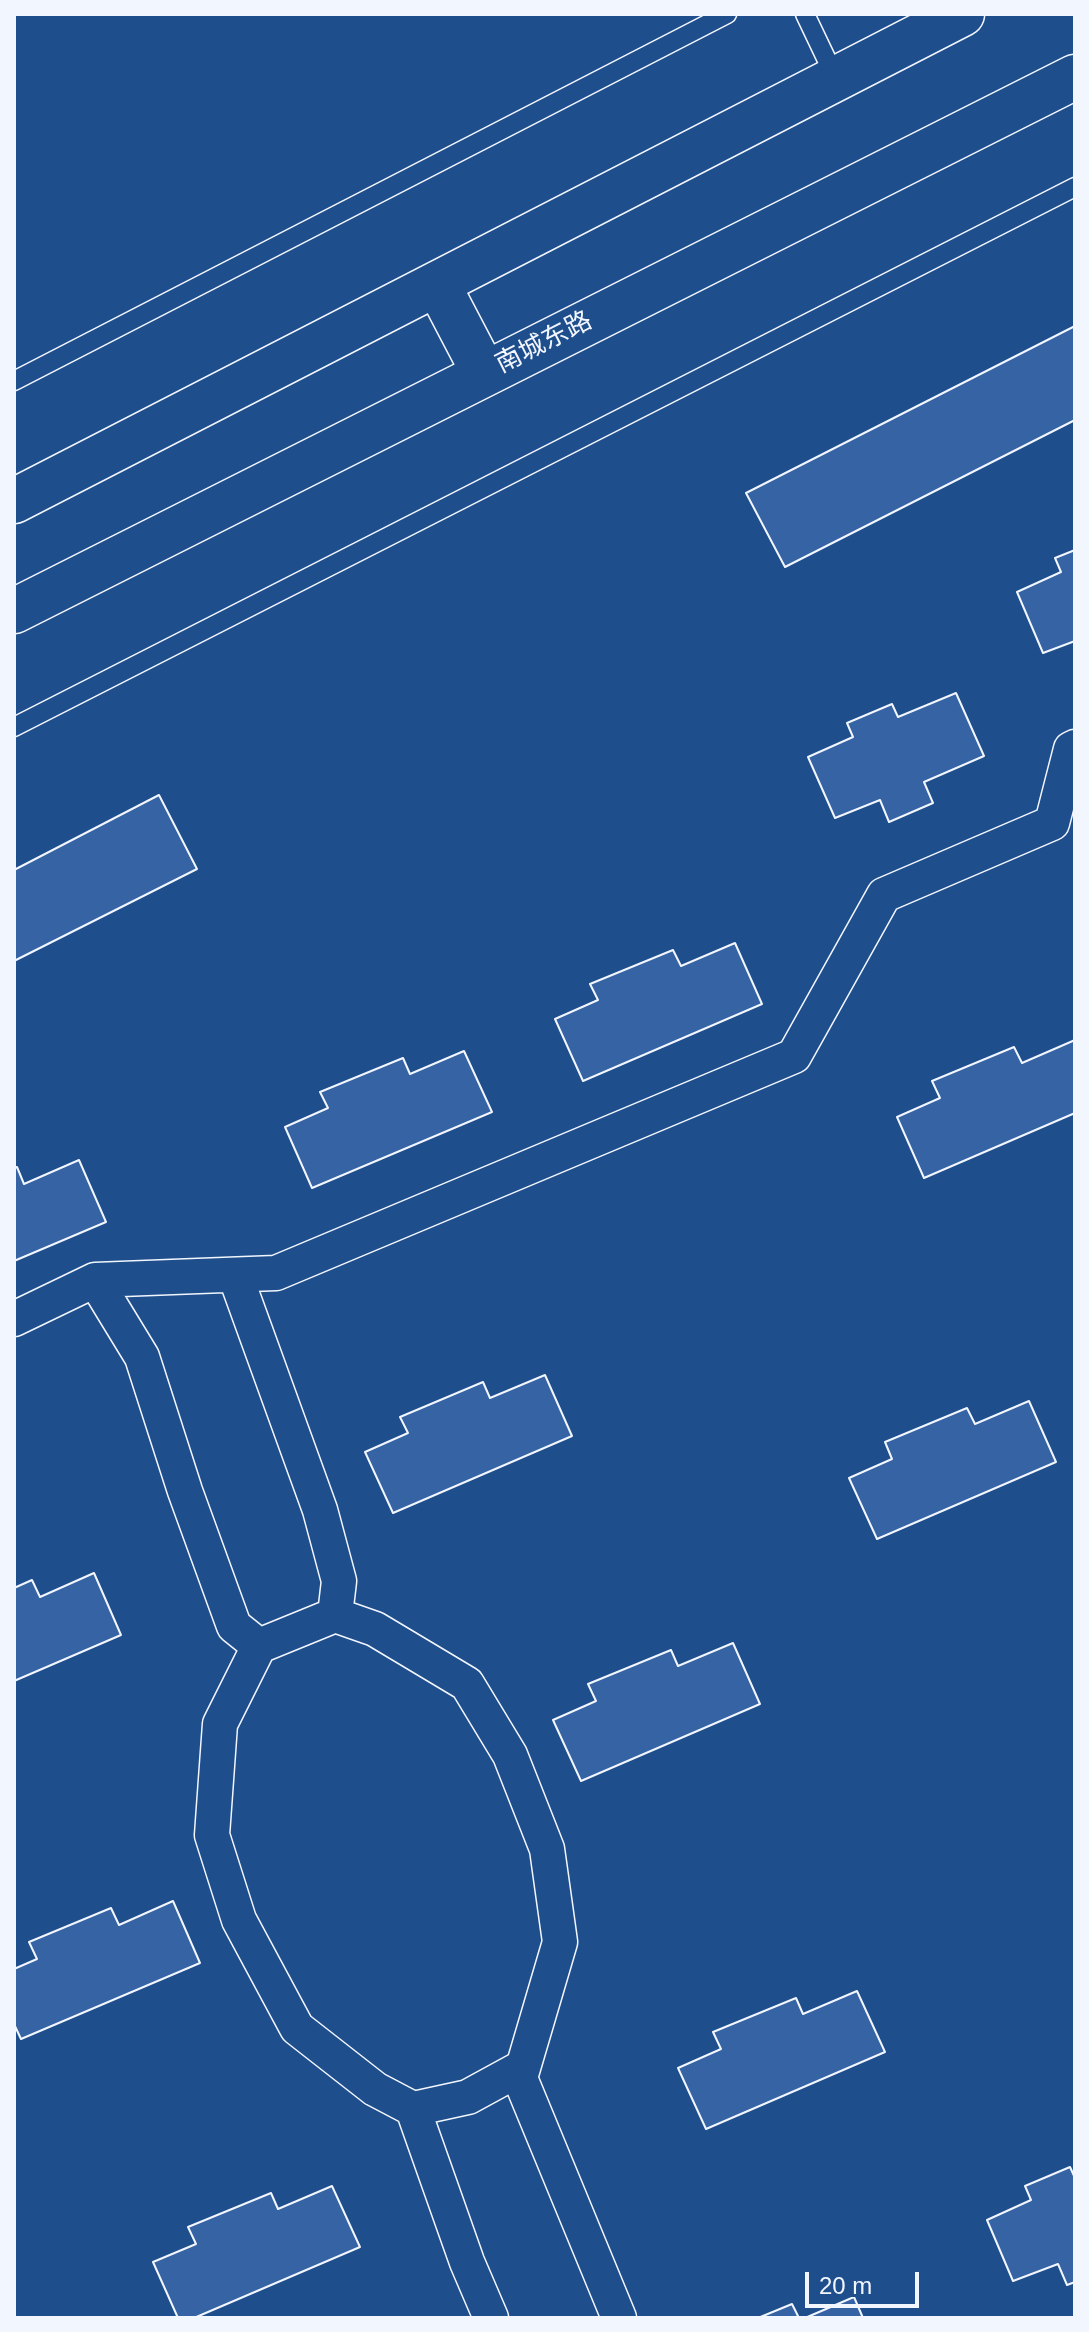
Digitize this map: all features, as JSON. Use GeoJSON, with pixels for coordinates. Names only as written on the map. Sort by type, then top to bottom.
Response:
{"type":"FeatureCollection","features":[{"type":"Feature","properties":{"kind":"main road"},"geometry":{"type":"LineString","coordinates":[[14,501],[962,14]]}},
{"type":"Feature","properties":{"kind":"main road","name":"南城东路"},"geometry":{"type":"LineString","coordinates":[[14,611],[1075,77]]}},
{"type":"Feature","properties":{"kind":"main road"},"geometry":{"type":"LineString","coordinates":[[438,285],[484,373]]}},
{"type":"Feature","properties":{"kind":"street"},"geometry":{"type":"LineString","coordinates":[[14,1319],[95,1280],[276,1273],[794,1056],[884,895],[1052,823],[1071,749],[1075,747]]}},
{"type":"Feature","properties":{"kind":"street"},"geometry":{"type":"LineString","coordinates":[[235,1275],[320,1510],[339,1581],[335,1615]]}},
{"type":"Feature","properties":{"kind":"street"},"geometry":{"type":"LineString","coordinates":[[95,1280],[142,1357],[185,1491],[234,1626],[259,1646]]}},
{"type":"Feature","properties":{"kind":"street"},"geometry":{"type":"LineString","coordinates":[[523,2067],[468,2097],[413,2109],[375,2089],[297,2028],[239,1920],[212,1835],[220,1724],[259,1646],[335,1615],[375,1629],[467,1684],[510,1755],[547,1849],[560,1942],[520,2078],[619,2318]]}},
{"type":"Feature","properties":{"kind":"street"},"geometry":{"type":"LineString","coordinates":[[413,2109],[467,2262],[491,2318]]}},
{"type":"Feature","properties":{"kind":"lane"},"geometry":{"type":"LineString","coordinates":[[14,381],[727,14]]}},
{"type":"Feature","properties":{"kind":"lane"},"geometry":{"type":"LineString","coordinates":[[805,14],[835,77]]}},
{"type":"Feature","properties":{"kind":"lane"},"geometry":{"type":"LineString","coordinates":[[14,727],[1075,187]]}},
{"type":"Feature","properties":{"kind":"building"},"geometry":{"type":"Polygon","coordinates":[[[1075,326],[1075,420],[785,567],[746,493],[1075,326]]]}},
{"type":"Feature","properties":{"kind":"building"},"geometry":{"type":"Polygon","coordinates":[[[1075,550],[1075,641],[1043,653],[1017,592],[1061,572],[1055,558],[1075,550]]]}},
{"type":"Feature","properties":{"kind":"building"},"geometry":{"type":"Polygon","coordinates":[[[956,693],[984,756],[924,782],[933,803],[889,822],[880,800],[835,818],[808,757],[853,737],[847,723],[892,704],[898,717],[956,693]]]}},
{"type":"Feature","properties":{"kind":"building"},"geometry":{"type":"Polygon","coordinates":[[[159,795],[197,869],[14,961],[14,870],[159,795]]]}},
{"type":"Feature","properties":{"kind":"building"},"geometry":{"type":"Polygon","coordinates":[[[735,943],[762,1004],[583,1081],[555,1019],[598,1000],[590,984],[673,950],[681,966],[735,943]]]}},
{"type":"Feature","properties":{"kind":"building"},"geometry":{"type":"Polygon","coordinates":[[[1075,1040],[1075,1113],[924,1178],[897,1117],[940,1098],[932,1081],[1014,1047],[1022,1063],[1075,1040]]]}},
{"type":"Feature","properties":{"kind":"building"},"geometry":{"type":"Polygon","coordinates":[[[464,1051],[492,1112],[312,1188],[285,1127],[328,1108],[320,1092],[403,1058],[410,1074],[464,1051]]]}},
{"type":"Feature","properties":{"kind":"building"},"geometry":{"type":"Polygon","coordinates":[[[79,1160],[106,1222],[14,1261],[14,1168],[17,1167],[24,1184],[79,1160]]]}},
{"type":"Feature","properties":{"kind":"building"},"geometry":{"type":"Polygon","coordinates":[[[545,1375],[572,1436],[393,1513],[365,1452],[408,1433],[400,1417],[483,1382],[490,1398],[545,1375]]]}},
{"type":"Feature","properties":{"kind":"building"},"geometry":{"type":"Polygon","coordinates":[[[1029,1401],[1056,1462],[877,1539],[849,1478],[892,1459],[885,1442],[967,1408],[975,1424],[1029,1401]]]}},
{"type":"Feature","properties":{"kind":"building"},"geometry":{"type":"Polygon","coordinates":[[[94,1573],[121,1635],[14,1681],[14,1588],[32,1580],[40,1597],[94,1573]]]}},
{"type":"Feature","properties":{"kind":"building"},"geometry":{"type":"Polygon","coordinates":[[[733,1643],[760,1704],[581,1781],[553,1720],[596,1701],[588,1684],[671,1650],[678,1666],[733,1643]]]}},
{"type":"Feature","properties":{"kind":"building"},"geometry":{"type":"Polygon","coordinates":[[[173,1901],[200,1963],[21,2039],[14,2024],[14,1969],[37,1959],[29,1942],[111,1908],[119,1925],[173,1901]]]}},
{"type":"Feature","properties":{"kind":"building"},"geometry":{"type":"Polygon","coordinates":[[[857,1991],[885,2052],[706,2129],[678,2068],[721,2049],[713,2032],[796,1998],[803,2014],[857,1991]]]}},
{"type":"Feature","properties":{"kind":"building"},"geometry":{"type":"Polygon","coordinates":[[[1070,2167],[1075,2178],[1075,2282],[1067,2285],[1058,2264],[1013,2281],[987,2220],[1031,2200],[1025,2186],[1070,2167]]]}},
{"type":"Feature","properties":{"kind":"building"},"geometry":{"type":"Polygon","coordinates":[[[332,2186],[360,2247],[194,2318],[178,2318],[153,2262],[196,2244],[188,2227],[271,2193],[278,2209],[332,2186]]]}},
{"type":"Feature","properties":{"kind":"building"},"geometry":{"type":"Polygon","coordinates":[[[854,2297],[863,2318],[805,2318],[854,2297]]]}},
{"type":"Feature","properties":{"kind":"building"},"geometry":{"type":"Polygon","coordinates":[[[792,2304],[799,2318],[758,2318],[792,2304]]]}}]}
